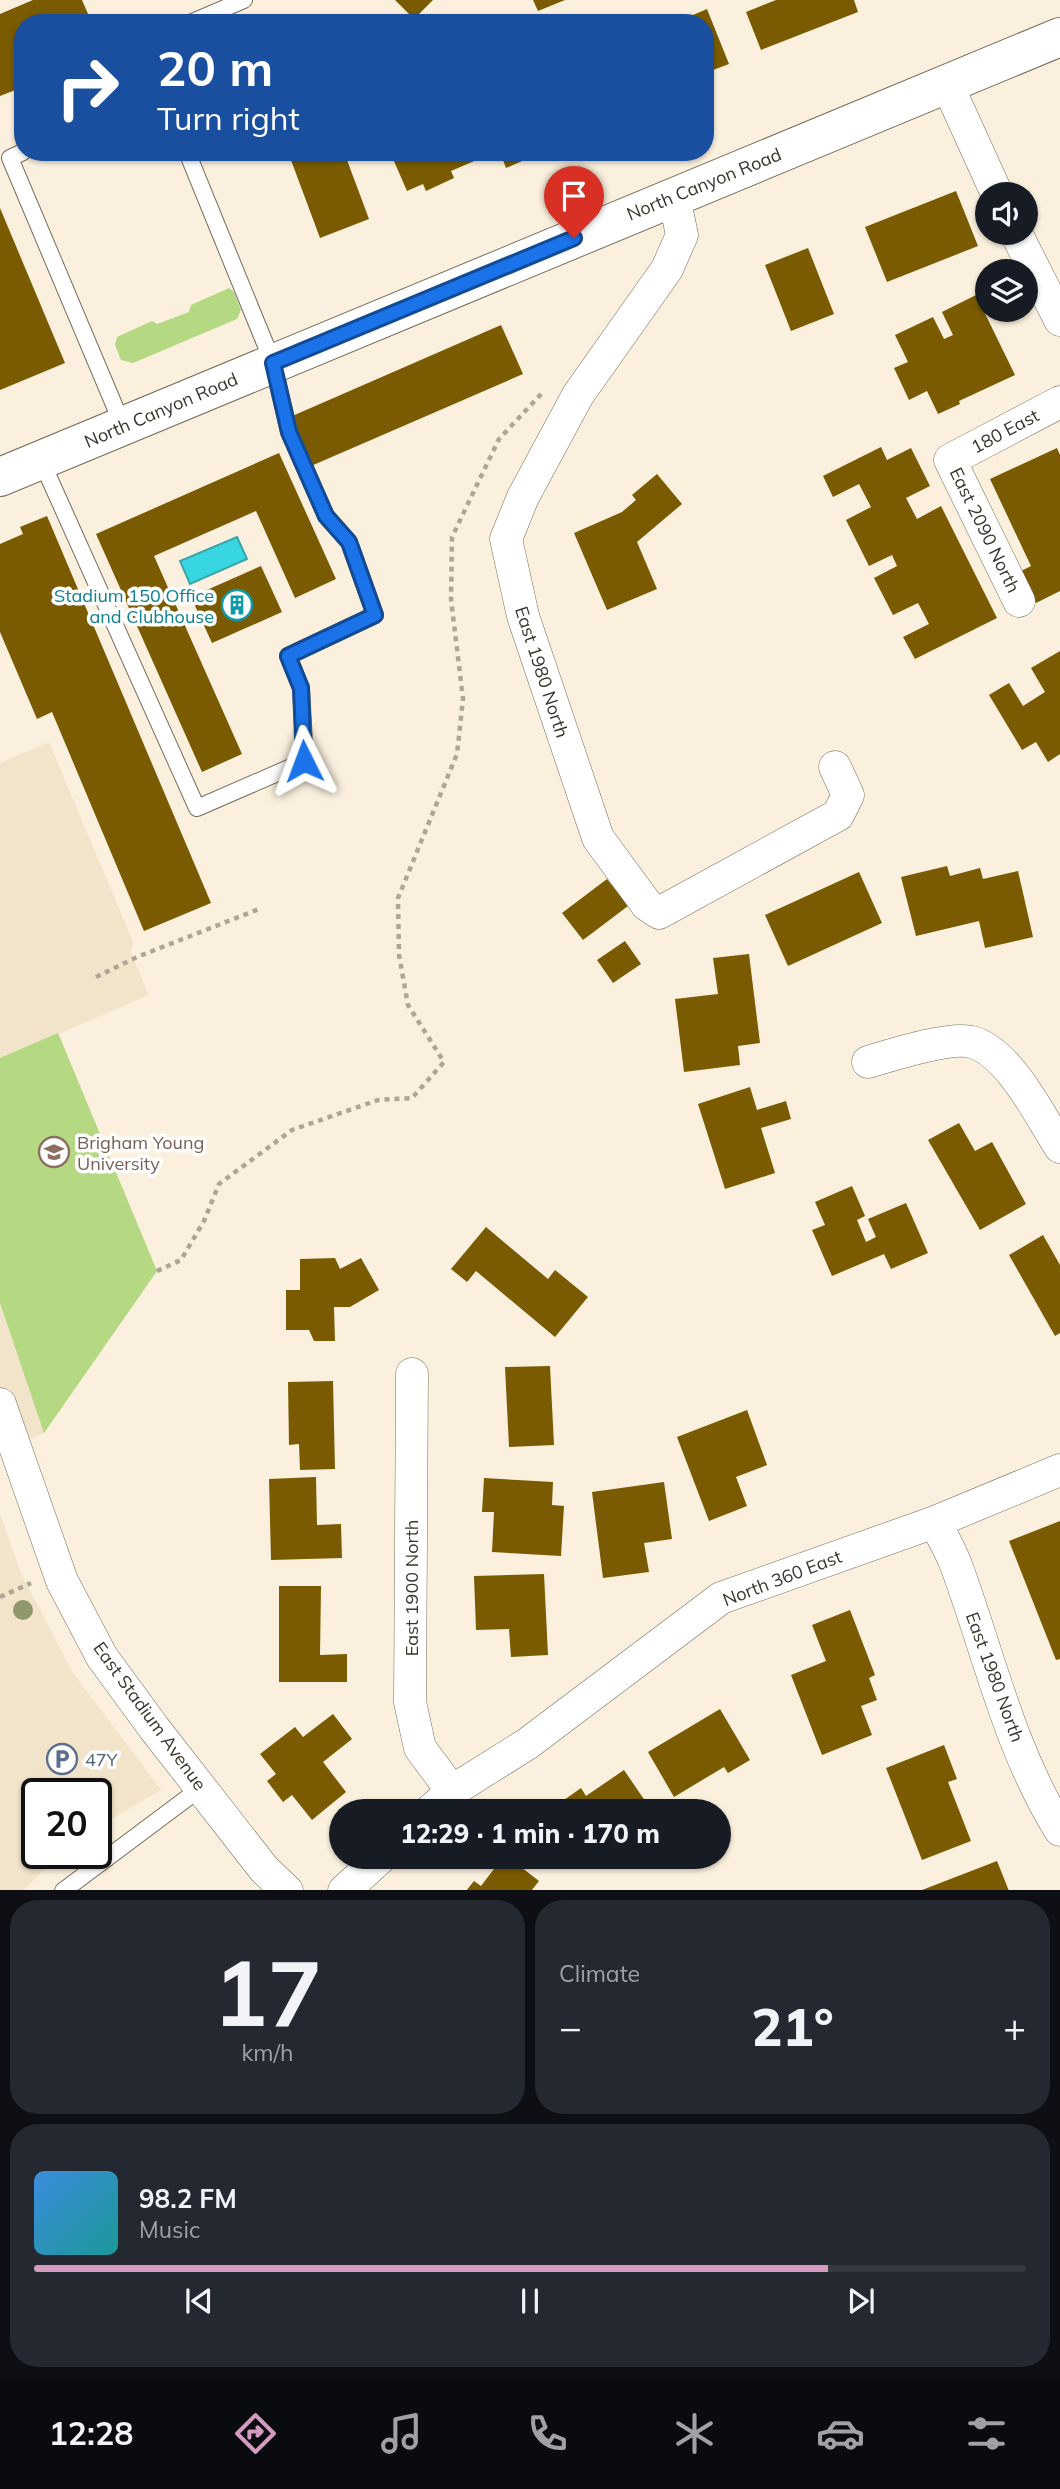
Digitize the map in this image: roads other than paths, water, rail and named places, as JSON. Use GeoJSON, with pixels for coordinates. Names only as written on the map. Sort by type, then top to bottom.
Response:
{"type":"FeatureCollection","features":[{"type":"Feature","properties":{"kind":"main road","name":"North Canyon Road"},"geometry":{"type":"LineString","coordinates":[[1,474],[41,460],[1060,37]]}},
{"type":"Feature","properties":{"kind":"street"},"geometry":{"type":"LineString","coordinates":[[947,84],[992,182]]}},
{"type":"Feature","properties":{"kind":"street","name":"East 1980 North"},"geometry":{"type":"LineString","coordinates":[[674,197],[682,235],[667,269],[578,395],[523,497],[506,539],[523,616],[598,838],[647,905],[659,913],[838,815],[848,795],[835,767]]}},
{"type":"Feature","properties":{"kind":"street"},"geometry":{"type":"LineString","coordinates":[[1022,245],[1060,320]]}},
{"type":"Feature","properties":{"kind":"street","name":"180 East"},"geometry":{"type":"LineString","coordinates":[[950,460],[1060,402]]}},
{"type":"Feature","properties":{"kind":"street","name":"East 2090 North"},"geometry":{"type":"LineString","coordinates":[[950,460],[1019,601]]}},
{"type":"Feature","properties":{"kind":"street"},"geometry":{"type":"LineString","coordinates":[[867,1062],[934,1044],[971,1041],[994,1052],[1015,1078],[1060,1147]]}},
{"type":"Feature","properties":{"kind":"street","name":"East 1900 North"},"geometry":{"type":"LineString","coordinates":[[412,1374],[410,1702],[420,1748],[440,1799]]}},
{"type":"Feature","properties":{"kind":"street","name":"East Stadium Avenue"},"geometry":{"type":"LineString","coordinates":[[0,1404],[62,1581],[102,1657],[264,1868],[286,1890]]}},
{"type":"Feature","properties":{"kind":"street","name":"North 360 East"},"geometry":{"type":"LineString","coordinates":[[444,1799],[527,1744],[721,1598],[935,1522],[1060,1470]]}},
{"type":"Feature","properties":{"kind":"street","name":"East 1980 North"},"geometry":{"type":"LineString","coordinates":[[935,1522],[956,1563],[1001,1704],[1027,1766],[1060,1830]]}},
{"type":"Feature","properties":{"kind":"street"},"geometry":{"type":"LineString","coordinates":[[345,1890],[368,1869]]}},
{"type":"Feature","properties":{"kind":"lane"},"geometry":{"type":"LineString","coordinates":[[211,14],[244,0]]}},
{"type":"Feature","properties":{"kind":"lane"},"geometry":{"type":"LineString","coordinates":[[14,156],[10,158],[123,426]]}},
{"type":"Feature","properties":{"kind":"lane"},"geometry":{"type":"LineString","coordinates":[[41,460],[197,808],[304,761],[301,688],[288,656],[375,615],[349,542],[326,516],[289,432],[273,363],[191,161]]}},
{"type":"Feature","properties":{"kind":"lane"},"geometry":{"type":"LineString","coordinates":[[64,1890],[202,1787]]}},
{"type":"Feature","properties":{"kind":"water"},"geometry":{"type":"Polygon","coordinates":[[[237,537],[247,559],[190,584],[180,561],[237,537]]]}},
{"type":"Feature","properties":{"kind":"place","name":"Stadium 150 Office and Clubhouse"},"geometry":{"type":"Point","coordinates":[237,605]}},
{"type":"Feature","properties":{"kind":"place","name":"Brigham Young University"},"geometry":{"type":"Point","coordinates":[54,1152]}},
{"type":"Feature","properties":{"kind":"place","name":"47Y"},"geometry":{"type":"Point","coordinates":[62,1759]}}]}
